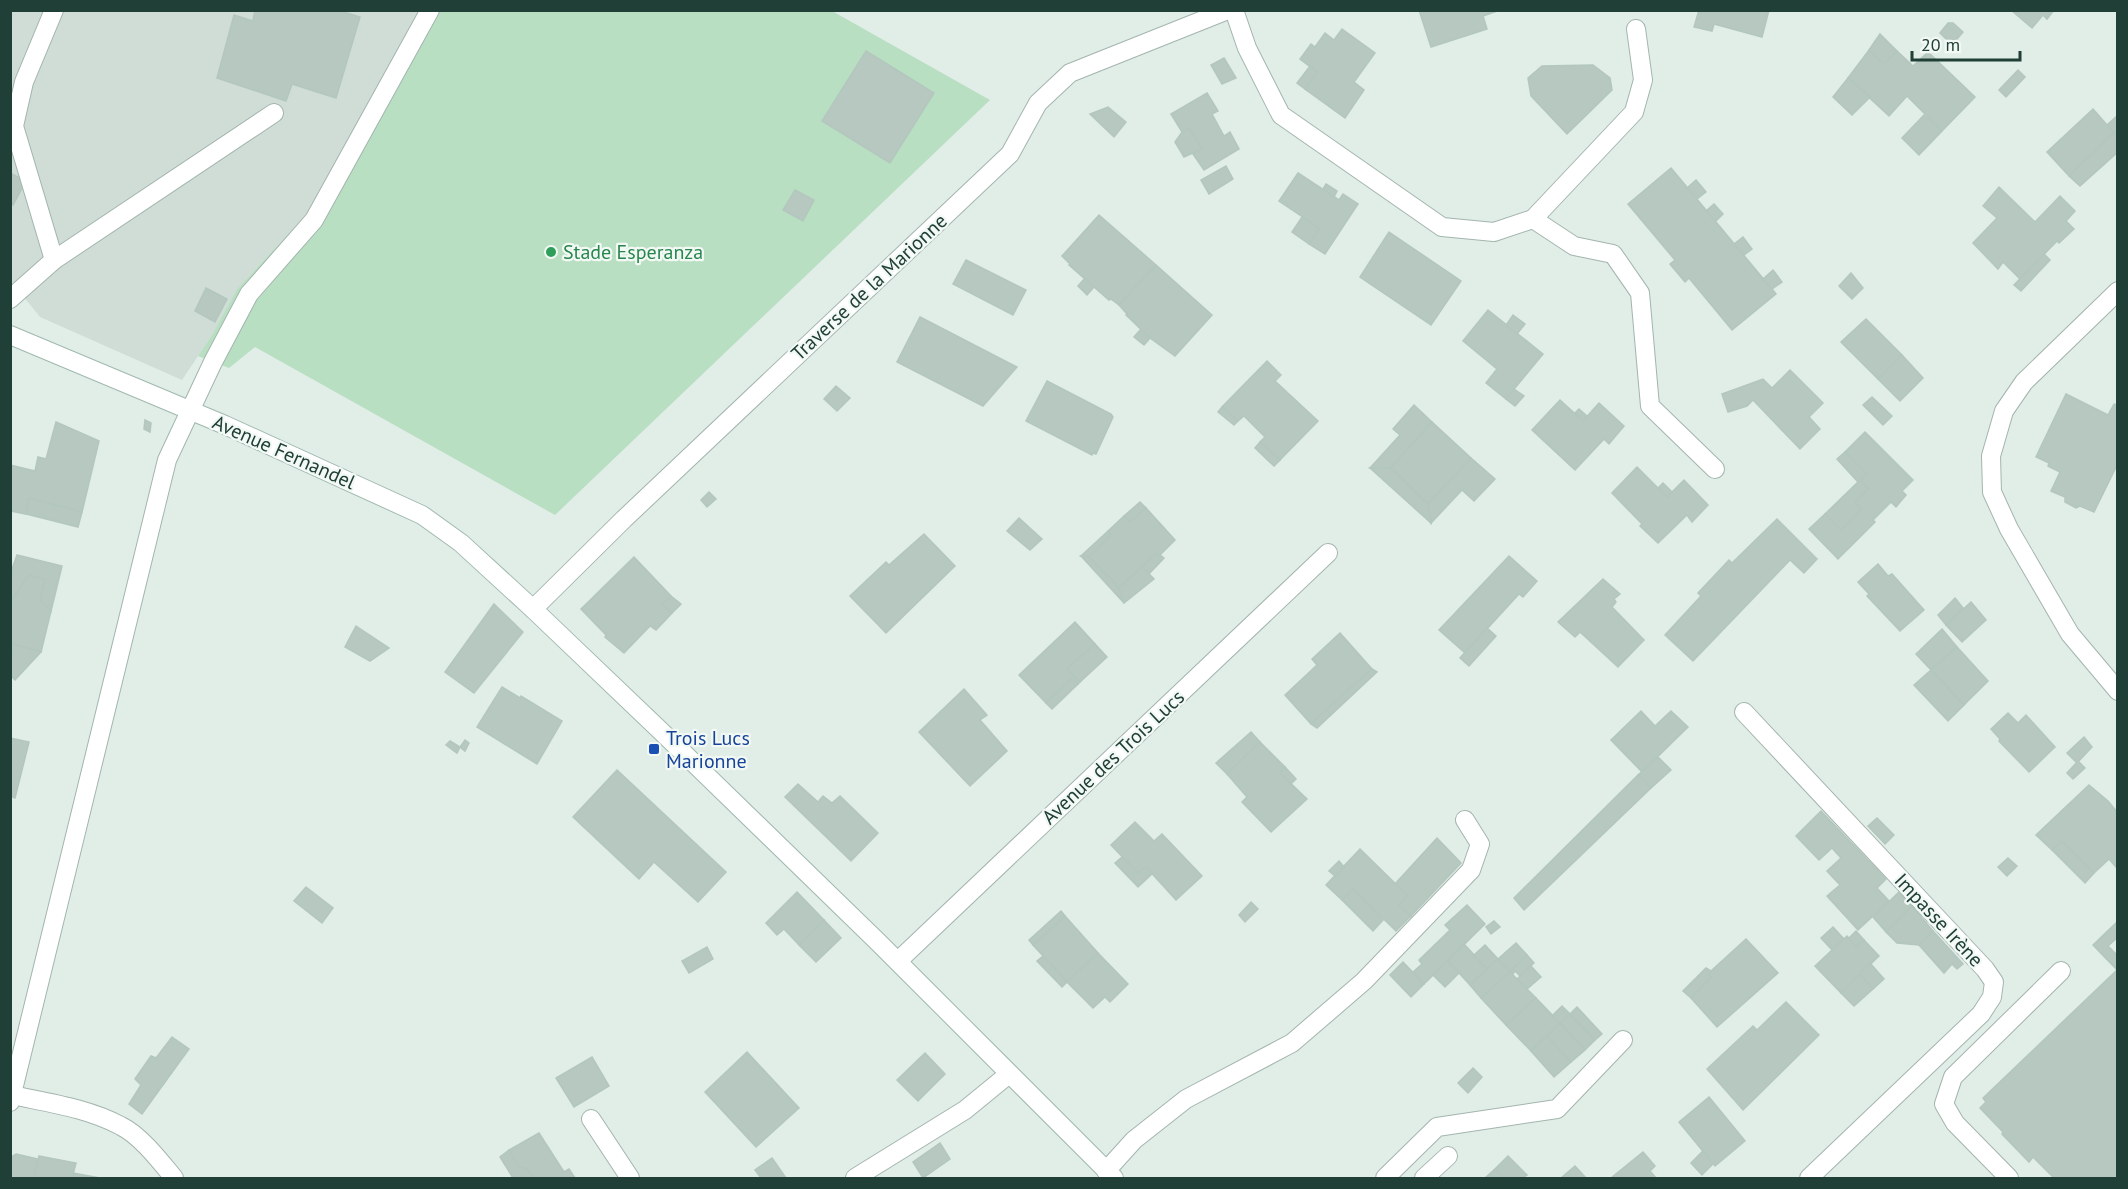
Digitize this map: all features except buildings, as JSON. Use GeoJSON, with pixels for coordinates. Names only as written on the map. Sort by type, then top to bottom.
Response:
{"type":"FeatureCollection","features":[{"type":"Feature","properties":{"kind":"street"},"geometry":{"type":"LineString","coordinates":[[54,10],[24,82],[14,126],[54,260]]}},
{"type":"Feature","properties":{"kind":"street"},"geometry":{"type":"LineString","coordinates":[[174,1179],[153,1153],[123,1126],[78,1108],[11,1099],[167,460],[213,362],[249,294],[315,220],[430,10]]}},
{"type":"Feature","properties":{"kind":"street","name":"Traverse de la Marionne"},"geometry":{"type":"LineString","coordinates":[[533,609],[624,519],[1010,154],[1038,103],[1070,73],[1228,10]]}},
{"type":"Feature","properties":{"kind":"street"},"geometry":{"type":"LineString","coordinates":[[1234,10],[1247,48],[1281,115],[1442,227],[1494,232],[1533,219],[1634,112],[1643,80],[1636,30]]}},
{"type":"Feature","properties":{"kind":"street"},"geometry":{"type":"LineString","coordinates":[[10,298],[54,260],[274,113]]}},
{"type":"Feature","properties":{"kind":"street"},"geometry":{"type":"LineString","coordinates":[[1533,219],[1574,246],[1613,255],[1640,294],[1650,406],[1715,469]]}},
{"type":"Feature","properties":{"kind":"street"},"geometry":{"type":"LineString","coordinates":[[2118,291],[2024,382],[2004,411],[1991,456],[1991,465],[1992,492],[2008,529],[2070,634],[2118,691]]}},
{"type":"Feature","properties":{"kind":"street","name":"Avenue Fernandel"},"geometry":{"type":"LineString","coordinates":[[10,335],[191,411],[422,515],[461,543],[533,609]]}},
{"type":"Feature","properties":{"kind":"street","name":"Avenue des Trois Lucs"},"geometry":{"type":"LineString","coordinates":[[898,961],[1328,554]]}},
{"type":"Feature","properties":{"kind":"street"},"geometry":{"type":"LineString","coordinates":[[533,609],[898,961],[1110,1175],[1134,1140],[1186,1099],[1292,1043],[1364,981],[1471,870],[1480,844],[1465,820]]}},
{"type":"Feature","properties":{"kind":"street","name":"Impasse Irène"},"geometry":{"type":"LineString","coordinates":[[1744,712],[1985,969],[1994,982],[1992,997],[1981,1014],[1809,1179]]}},
{"type":"Feature","properties":{"kind":"street"},"geometry":{"type":"LineString","coordinates":[[2009,1179],[1954,1123],[1944,1104],[1953,1077],[2061,971]]}},
{"type":"Feature","properties":{"kind":"street"},"geometry":{"type":"LineString","coordinates":[[1385,1179],[1437,1127],[1557,1109],[1623,1040]]}},
{"type":"Feature","properties":{"kind":"street"},"geometry":{"type":"LineString","coordinates":[[855,1179],[965,1110],[1009,1074]]}},
{"type":"Feature","properties":{"kind":"street"},"geometry":{"type":"LineString","coordinates":[[591,1119],[630,1179]]}},
{"type":"Feature","properties":{"kind":"street"},"geometry":{"type":"LineString","coordinates":[[1424,1179],[1448,1156]]}},
{"type":"Feature","properties":{"kind":"shaded area"},"geometry":{"type":"Polygon","coordinates":[[[10,11],[422,11],[307,214],[237,289],[212,335],[182,380],[40,317],[11,281],[10,11]]]}},
{"type":"Feature","properties":{"kind":"green space","name":"Stade Esperanza"},"geometry":{"type":"Polygon","coordinates":[[[422,11],[832,11],[990,100],[555,515],[255,347],[229,368],[198,356],[237,289],[307,214],[422,11]]]}},
{"type":"Feature","properties":{"kind":"place","name":"Stade Esperanza"},"geometry":{"type":"Point","coordinates":[551,252]}},
{"type":"Feature","properties":{"kind":"place","name":"Trois Lucs Marionne"},"geometry":{"type":"Point","coordinates":[654,749]}}]}
